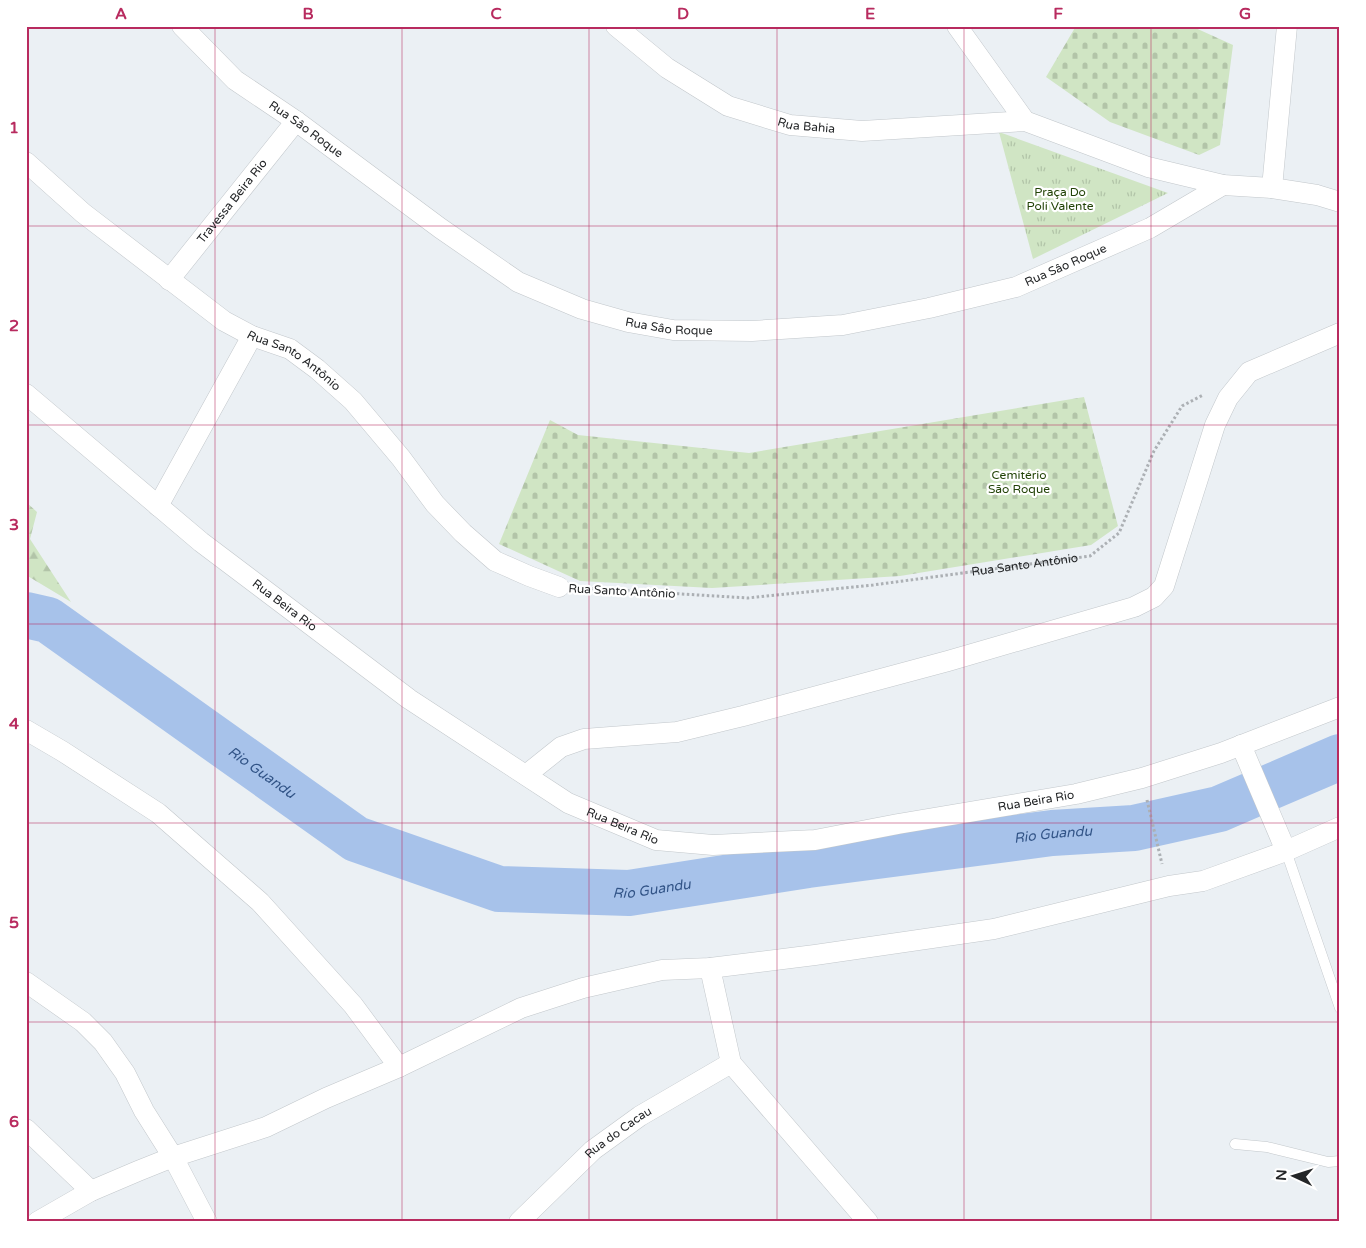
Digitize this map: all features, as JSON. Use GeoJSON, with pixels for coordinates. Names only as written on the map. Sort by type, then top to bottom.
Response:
{"type":"FeatureCollection","features":[{"type":"Feature","properties":{"kind":"street","name":"Rua Sâo Roque"},"geometry":{"type":"LineString","coordinates":[[182,26],[235,80],[518,282],[582,309],[628,322],[673,330],[752,331],[843,325],[930,308],[1016,287],[1150,228],[1223,185]]}},
{"type":"Feature","properties":{"kind":"street","name":"Rua Bahia"},"geometry":{"type":"LineString","coordinates":[[616,26],[668,68],[728,106],[790,125],[862,131],[1025,121]]}},
{"type":"Feature","properties":{"kind":"street"},"geometry":{"type":"LineString","coordinates":[[957,26],[1025,121],[1148,167],[1223,185],[1272,188],[1317,195],[1340,202]]}},
{"type":"Feature","properties":{"kind":"street"},"geometry":{"type":"LineString","coordinates":[[1272,188],[1287,26]]}},
{"type":"Feature","properties":{"kind":"street","name":"Travessa Beira Rio"},"geometry":{"type":"LineString","coordinates":[[169,280],[296,122]]}},
{"type":"Feature","properties":{"kind":"street","name":"Rua Santo Antônio"},"geometry":{"type":"LineString","coordinates":[[26,162],[83,213],[224,321],[252,336],[290,349],[318,368],[353,401],[401,458],[435,504],[463,533],[495,561],[559,587]]}},
{"type":"Feature","properties":{"kind":"street"},"geometry":{"type":"LineString","coordinates":[[526,775],[561,748],[584,739],[677,732],[743,716],[948,661],[1134,607],[1154,597],[1164,586],[1214,425],[1228,398],[1249,372],[1340,333]]}},
{"type":"Feature","properties":{"kind":"street"},"geometry":{"type":"LineString","coordinates":[[158,506],[252,336]]}},
{"type":"Feature","properties":{"kind":"street","name":"Rua Beira Rio"},"geometry":{"type":"LineString","coordinates":[[26,394],[158,506],[281,604],[410,699],[568,803],[656,840],[713,845],[815,840],[1076,794],[1142,778],[1221,753],[1340,707]]}},
{"type":"Feature","properties":{"kind":"street"},"geometry":{"type":"LineString","coordinates":[[26,730],[158,812],[260,902],[353,1005],[399,1067]]}},
{"type":"Feature","properties":{"kind":"street"},"geometry":{"type":"LineString","coordinates":[[1241,746],[1282,842]]}},
{"type":"Feature","properties":{"kind":"street"},"geometry":{"type":"LineString","coordinates":[[37,1222],[91,1191],[173,1157],[266,1127],[326,1098],[399,1067],[521,1008],[583,988],[662,970],[710,968],[994,929],[1169,886],[1203,880],[1282,842],[1340,827]]}},
{"type":"Feature","properties":{"kind":"street"},"geometry":{"type":"LineString","coordinates":[[710,968],[731,1063],[868,1222]]}},
{"type":"Feature","properties":{"kind":"street"},"geometry":{"type":"LineString","coordinates":[[26,982],[83,1022],[103,1042],[125,1074],[144,1111],[173,1157],[207,1222]]}},
{"type":"Feature","properties":{"kind":"street","name":"Rua do Cacau"},"geometry":{"type":"LineString","coordinates":[[519,1222],[593,1150],[640,1116],[731,1063]]}},
{"type":"Feature","properties":{"kind":"street"},"geometry":{"type":"LineString","coordinates":[[26,1128],[91,1191]]}},
{"type":"Feature","properties":{"kind":"lane"},"geometry":{"type":"LineString","coordinates":[[1282,842],[1340,1008]]}},
{"type":"Feature","properties":{"kind":"lane"},"geometry":{"type":"LineString","coordinates":[[1235,1144],[1267,1147],[1328,1162],[1340,1161]]}},
{"type":"Feature","properties":{"kind":"path","name":"Rua Santo Antônio"},"geometry":{"type":"LineString","coordinates":[[559,587],[748,598],[873,585],[1090,556],[1119,533],[1154,450],[1182,406],[1208,393]]}},
{"type":"Feature","properties":{"kind":"path"},"geometry":{"type":"LineString","coordinates":[[1151,816],[1163,868]]}},
{"type":"Feature","properties":{"kind":"green space"},"geometry":{"type":"Polygon","coordinates":[[[1076,26],[1191,26],[1233,45],[1220,145],[1199,155],[1110,122],[1046,77],[1076,26]]]}},
{"type":"Feature","properties":{"kind":"green space","name":"Praça Do Poli Valente"},"geometry":{"type":"Polygon","coordinates":[[[999,132],[1168,193],[1033,259],[999,132]]]}},
{"type":"Feature","properties":{"kind":"green space","name":"Cemitério São Roque"},"geometry":{"type":"Polygon","coordinates":[[[1084,397],[1118,526],[1091,545],[900,576],[712,588],[580,581],[499,544],[550,420],[578,435],[749,453],[1084,397]]]}},
{"type":"Feature","properties":{"kind":"green space"},"geometry":{"type":"Polygon","coordinates":[[[26,502],[37,512],[30,539],[71,602],[26,575],[26,502]]]}},
{"type":"Feature","properties":{"kind":"waterway","name":"Rio Guandu"},"geometry":{"type":"LineString","coordinates":[[26,615],[48,620],[356,839],[499,889],[629,893],[808,865],[1052,833],[1134,828],[1219,809],[1340,757]]}}]}
